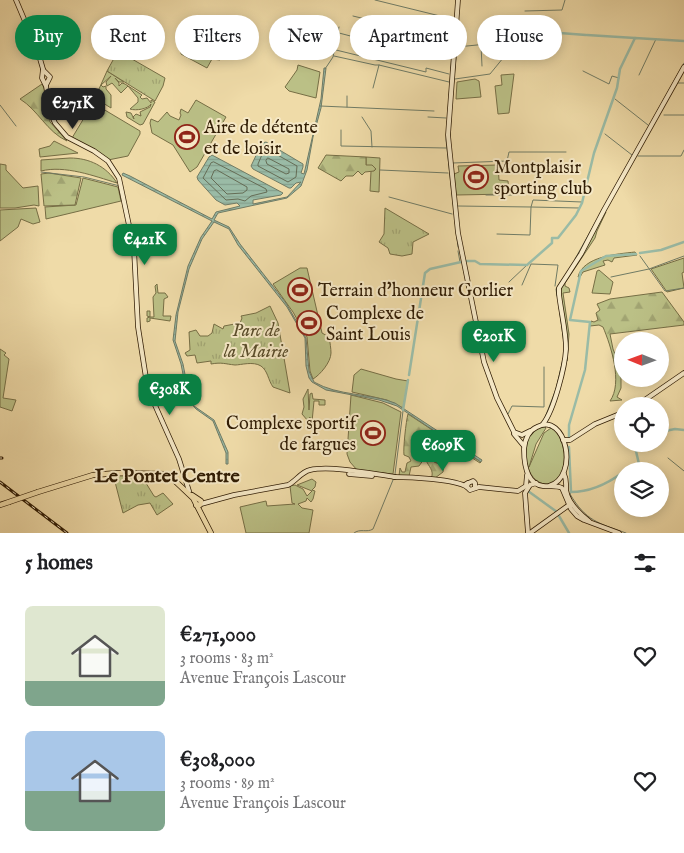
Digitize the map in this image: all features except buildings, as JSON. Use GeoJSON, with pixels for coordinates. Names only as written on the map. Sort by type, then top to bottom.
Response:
{"type":"FeatureCollection","features":[{"type":"Feature","properties":{"kind":"main road"},"geometry":{"type":"LineString","coordinates":[[16,0],[34,42],[45,78],[50,112],[60,132],[104,157],[119,178],[134,249],[138,324],[144,371],[151,394],[178,457],[190,493]]}},
{"type":"Feature","properties":{"kind":"main road"},"geometry":{"type":"LineString","coordinates":[[458,0],[449,113],[449,147],[458,233],[486,376],[512,431],[525,447]]}},
{"type":"Feature","properties":{"kind":"main road"},"geometry":{"type":"LineString","coordinates":[[470,300],[484,362],[497,398],[514,432],[522,435],[530,432],[543,424],[550,411],[556,396],[565,354],[566,344],[559,288],[581,254],[684,67]]}},
{"type":"Feature","properties":{"kind":"main road"},"geometry":{"type":"LineString","coordinates":[[649,397],[684,373]]}},
{"type":"Feature","properties":{"kind":"main road"},"geometry":{"type":"LineString","coordinates":[[549,486],[558,482],[564,472],[566,461],[566,450],[563,440],[560,432],[553,426],[549,418],[550,411]]}},
{"type":"Feature","properties":{"kind":"main road"},"geometry":{"type":"LineString","coordinates":[[563,440],[567,441],[574,438],[595,424],[614,416]]}},
{"type":"Feature","properties":{"kind":"main road"},"geometry":{"type":"LineString","coordinates":[[543,424],[553,426]]}},
{"type":"Feature","properties":{"kind":"main road"},"geometry":{"type":"LineString","coordinates":[[198,503],[290,484],[306,472],[321,470],[359,475],[412,477],[466,485],[470,490],[478,487],[520,491],[527,484],[527,472],[524,461],[526,437],[530,432]]}},
{"type":"Feature","properties":{"kind":"main road"},"geometry":{"type":"LineString","coordinates":[[566,450],[574,438]]}},
{"type":"Feature","properties":{"kind":"main road"},"geometry":{"type":"LineString","coordinates":[[163,472],[190,493]]}},
{"type":"Feature","properties":{"kind":"main road"},"geometry":{"type":"LineString","coordinates":[[0,505],[93,475],[163,472],[183,486],[198,503],[211,533]]}},
{"type":"Feature","properties":{"kind":"main road"},"geometry":{"type":"LineString","coordinates":[[527,472],[536,484]]}},
{"type":"Feature","properties":{"kind":"main road"},"geometry":{"type":"LineString","coordinates":[[564,472],[567,481],[567,493],[582,515]]}},
{"type":"Feature","properties":{"kind":"main road"},"geometry":{"type":"LineString","coordinates":[[170,478],[183,486]]}},
{"type":"Feature","properties":{"kind":"main road"},"geometry":{"type":"LineString","coordinates":[[183,486],[186,481]]}},
{"type":"Feature","properties":{"kind":"main road"},"geometry":{"type":"LineString","coordinates":[[466,485],[471,481],[478,487],[488,490],[520,493],[530,485],[536,484],[562,488],[569,505],[577,516],[620,533]]}},
{"type":"Feature","properties":{"kind":"main road"},"geometry":{"type":"LineString","coordinates":[[526,490],[525,499],[529,533],[569,505]]}},
{"type":"Feature","properties":{"kind":"main road"},"geometry":{"type":"LineString","coordinates":[[520,493],[524,495],[525,499]]}},
{"type":"Feature","properties":{"kind":"main road"},"geometry":{"type":"LineString","coordinates":[[569,505],[590,522]]}},
{"type":"Feature","properties":{"kind":"green space"},"geometry":{"type":"Polygon","coordinates":[[[113,60],[134,60],[165,78],[155,101],[107,71],[113,60]]]}},
{"type":"Feature","properties":{"kind":"green space"},"geometry":{"type":"Polygon","coordinates":[[[192,60],[211,60],[207,68],[192,60]]]}},
{"type":"Feature","properties":{"kind":"green space"},"geometry":{"type":"Polygon","coordinates":[[[298,65],[320,72],[316,98],[289,91],[285,87],[297,70],[298,65]]]}},
{"type":"Feature","properties":{"kind":"green space"},"geometry":{"type":"Polygon","coordinates":[[[107,71],[124,82],[119,82],[115,78],[119,86],[122,83],[125,84],[142,95],[140,97],[142,99],[147,98],[151,103],[151,100],[155,102],[143,124],[140,125],[127,117],[126,112],[131,113],[133,117],[136,114],[141,116],[140,112],[150,107],[151,104],[142,109],[130,109],[138,102],[138,98],[128,86],[121,93],[112,83],[107,86],[106,82],[111,76],[101,85],[103,87],[106,86],[111,95],[111,108],[95,98],[107,71]]]}},
{"type":"Feature","properties":{"kind":"green space"},"geometry":{"type":"Polygon","coordinates":[[[514,74],[509,113],[498,114],[495,86],[502,85],[501,75],[514,74]]]}},
{"type":"Feature","properties":{"kind":"green space"},"geometry":{"type":"Polygon","coordinates":[[[475,79],[479,81],[481,97],[456,99],[457,82],[475,79]]]}},
{"type":"Feature","properties":{"kind":"green space"},"geometry":{"type":"Polygon","coordinates":[[[42,84],[45,90],[50,122],[67,141],[48,127],[20,99],[42,84]]]}},
{"type":"Feature","properties":{"kind":"green space","name":"Aire de détente et de loisir"},"geometry":{"type":"Polygon","coordinates":[[[196,100],[226,117],[197,167],[190,172],[173,145],[152,133],[150,123],[151,119],[158,122],[167,112],[170,116],[179,120],[181,109],[188,113],[196,100]]]}},
{"type":"Feature","properties":{"kind":"green space"},"geometry":{"type":"Polygon","coordinates":[[[93,103],[140,131],[128,156],[108,160],[98,152],[72,138],[93,103]]]}},
{"type":"Feature","properties":{"kind":"green space"},"geometry":{"type":"Polygon","coordinates":[[[54,141],[78,153],[40,157],[39,149],[50,146],[54,141]]]}},
{"type":"Feature","properties":{"kind":"green space"},"geometry":{"type":"Polygon","coordinates":[[[326,155],[366,157],[366,165],[372,165],[376,169],[365,172],[362,175],[358,171],[353,176],[346,176],[341,181],[318,168],[326,155]]]}},
{"type":"Feature","properties":{"kind":"green space"},"geometry":{"type":"Polygon","coordinates":[[[366,157],[380,158],[379,192],[370,191],[371,171],[366,168],[366,157]]]}},
{"type":"Feature","properties":{"kind":"green space"},"geometry":{"type":"Polygon","coordinates":[[[70,158],[90,161],[96,164],[108,172],[117,183],[70,170],[41,171],[41,160],[70,158]]]}},
{"type":"Feature","properties":{"kind":"green space"},"geometry":{"type":"Polygon","coordinates":[[[0,164],[6,165],[6,170],[23,188],[38,186],[39,206],[0,208],[0,164]]]}},
{"type":"Feature","properties":{"kind":"green space","name":"Montplaisir sporting club"},"geometry":{"type":"Polygon","coordinates":[[[498,165],[499,180],[508,181],[509,194],[456,195],[454,174],[459,172],[458,166],[498,165]]]}},
{"type":"Feature","properties":{"kind":"green space"},"geometry":{"type":"Polygon","coordinates":[[[49,173],[81,178],[75,205],[44,206],[41,174],[49,173]]]}},
{"type":"Feature","properties":{"kind":"green space"},"geometry":{"type":"Polygon","coordinates":[[[83,178],[118,187],[121,201],[46,219],[45,207],[76,205],[83,178]]]}},
{"type":"Feature","properties":{"kind":"green space"},"geometry":{"type":"Polygon","coordinates":[[[36,208],[40,222],[33,224],[21,219],[18,227],[0,241],[0,210],[36,208]]]}},
{"type":"Feature","properties":{"kind":"green space"},"geometry":{"type":"Polygon","coordinates":[[[385,208],[429,234],[413,242],[412,254],[402,256],[390,254],[388,248],[379,242],[384,234],[385,208]]]}},
{"type":"Feature","properties":{"kind":"green space"},"geometry":{"type":"Polygon","coordinates":[[[604,211],[606,212],[595,238],[565,283],[570,292],[563,293],[569,334],[567,361],[560,292],[604,211]]]}},
{"type":"Feature","properties":{"kind":"green space"},"geometry":{"type":"Polygon","coordinates":[[[635,252],[637,255],[614,258],[612,262],[608,260],[603,261],[605,265],[583,272],[578,277],[581,270],[594,260],[611,255],[635,252]]]}},
{"type":"Feature","properties":{"kind":"green space"},"geometry":{"type":"Polygon","coordinates":[[[684,258],[684,272],[682,273],[684,288],[667,292],[651,269],[684,258]]]}},
{"type":"Feature","properties":{"kind":"green space","name":"Complexe de Saint Louis"},"geometry":{"type":"Polygon","coordinates":[[[300,268],[307,268],[322,333],[329,337],[331,347],[331,357],[319,375],[313,379],[310,371],[307,337],[293,312],[273,284],[300,268]]]}},
{"type":"Feature","properties":{"kind":"green space"},"geometry":{"type":"Polygon","coordinates":[[[599,270],[613,282],[610,294],[592,293],[597,271],[599,270]]]}},
{"type":"Feature","properties":{"kind":"green space"},"geometry":{"type":"Polygon","coordinates":[[[157,284],[158,293],[165,293],[168,297],[164,299],[163,316],[171,316],[170,321],[150,318],[150,321],[147,322],[147,318],[154,317],[153,297],[156,293],[155,286],[157,284]]]}},
{"type":"Feature","properties":{"kind":"green space"},"geometry":{"type":"Polygon","coordinates":[[[662,292],[684,322],[684,325],[614,332],[610,334],[614,352],[614,364],[603,327],[599,325],[590,326],[591,321],[598,320],[596,313],[600,310],[597,304],[610,299],[662,292]]]}},
{"type":"Feature","properties":{"kind":"green space","name":"Parc de la Mairie"},"geometry":{"type":"Polygon","coordinates":[[[270,306],[278,323],[290,393],[273,387],[261,366],[251,363],[235,365],[211,364],[211,361],[197,363],[195,355],[187,356],[185,353],[190,350],[189,332],[196,330],[200,336],[208,336],[212,333],[214,324],[223,329],[224,326],[240,323],[241,316],[256,313],[270,306]]]}},
{"type":"Feature","properties":{"kind":"green space"},"geometry":{"type":"Polygon","coordinates":[[[147,311],[150,311],[150,317],[147,316],[147,311]]]}},
{"type":"Feature","properties":{"kind":"green space"},"geometry":{"type":"Polygon","coordinates":[[[0,349],[6,353],[4,355],[9,359],[3,398],[16,400],[12,411],[0,407],[0,349]]]}},
{"type":"Feature","properties":{"kind":"green space"},"geometry":{"type":"Polygon","coordinates":[[[361,369],[408,381],[403,408],[387,400],[352,392],[354,375],[361,369]]]}},
{"type":"Feature","properties":{"kind":"green space"},"geometry":{"type":"Polygon","coordinates":[[[615,388],[621,388],[617,397],[614,397],[614,401],[610,401],[615,388]]]}},
{"type":"Feature","properties":{"kind":"green space"},"geometry":{"type":"Polygon","coordinates":[[[308,389],[309,410],[310,394],[312,393],[313,399],[325,400],[325,405],[319,405],[319,401],[314,401],[312,422],[309,421],[310,417],[308,421],[302,414],[304,407],[303,399],[308,389]]]}},
{"type":"Feature","properties":{"kind":"green space","name":"Complexe sportif de fargues"},"geometry":{"type":"Polygon","coordinates":[[[351,395],[383,403],[401,412],[393,474],[357,470],[350,462],[347,454],[351,395]]]}},
{"type":"Feature","properties":{"kind":"green space"},"geometry":{"type":"Polygon","coordinates":[[[408,414],[481,462],[451,446],[439,437],[430,434],[427,450],[434,462],[444,466],[443,472],[435,478],[431,478],[432,471],[424,459],[419,466],[411,467],[409,476],[399,476],[400,468],[402,472],[405,472],[407,463],[411,461],[409,457],[404,455],[408,414]]]}},
{"type":"Feature","properties":{"kind":"green space"},"geometry":{"type":"Polygon","coordinates":[[[545,427],[536,444],[529,467],[544,433],[551,428],[557,433],[561,441],[564,459],[560,477],[554,482],[546,484],[539,482],[533,477],[526,463],[525,454],[531,433],[536,429],[545,427]]]}},
{"type":"Feature","properties":{"kind":"green space"},"geometry":{"type":"Polygon","coordinates":[[[430,433],[451,446],[448,461],[444,460],[444,466],[432,460],[426,453],[430,433]]]}},
{"type":"Feature","properties":{"kind":"green space"},"geometry":{"type":"Polygon","coordinates":[[[119,475],[141,475],[154,496],[156,497],[163,493],[173,504],[157,515],[150,503],[138,505],[123,513],[114,478],[119,475]]]}},
{"type":"Feature","properties":{"kind":"green space"},"geometry":{"type":"Polygon","coordinates":[[[312,479],[316,482],[312,490],[315,491],[313,499],[311,502],[307,498],[306,501],[298,504],[302,508],[313,510],[309,533],[246,533],[240,507],[266,501],[267,506],[295,504],[292,503],[290,486],[295,485],[303,489],[307,496],[312,491],[297,485],[312,479]]]}},
{"type":"Feature","properties":{"kind":"water"},"geometry":{"type":"Polygon","coordinates":[[[324,68],[326,68],[321,108],[307,170],[301,186],[287,198],[218,213],[214,220],[229,227],[286,303],[306,338],[309,371],[314,382],[333,390],[375,397],[395,403],[482,460],[481,462],[397,406],[379,400],[326,390],[312,382],[306,366],[305,338],[287,307],[238,245],[229,229],[214,222],[202,239],[189,269],[178,312],[175,341],[183,364],[190,400],[194,406],[214,420],[228,452],[228,464],[226,464],[226,453],[213,421],[196,409],[188,400],[181,364],[173,340],[176,315],[188,266],[201,237],[212,221],[122,175],[123,173],[130,176],[212,219],[216,212],[240,206],[237,203],[225,205],[216,200],[198,180],[197,177],[212,155],[283,193],[253,200],[253,204],[287,197],[301,182],[289,188],[253,169],[251,166],[262,143],[266,142],[303,164],[301,173],[304,174],[321,99],[324,68]]]}},
{"type":"Feature","properties":{"kind":"waterway"},"geometry":{"type":"LineString","coordinates":[[375,0],[436,15]]}},
{"type":"Feature","properties":{"kind":"waterway"},"geometry":{"type":"LineString","coordinates":[[525,11],[562,10],[565,0]]}},
{"type":"Feature","properties":{"kind":"waterway"},"geometry":{"type":"LineString","coordinates":[[340,33],[350,36]]}},
{"type":"Feature","properties":{"kind":"waterway"},"geometry":{"type":"LineString","coordinates":[[562,33],[586,35]]}},
{"type":"Feature","properties":{"kind":"waterway"},"geometry":{"type":"LineString","coordinates":[[587,35],[635,38]]}},
{"type":"Feature","properties":{"kind":"waterway"},"geometry":{"type":"LineString","coordinates":[[465,261],[475,261],[480,264],[527,265],[552,243],[552,238],[558,238],[576,215],[582,203],[594,153],[617,88],[620,69],[635,38],[684,41]]}},
{"type":"Feature","properties":{"kind":"waterway"},"geometry":{"type":"LineString","coordinates":[[639,75],[656,39]]}},
{"type":"Feature","properties":{"kind":"waterway"},"geometry":{"type":"LineString","coordinates":[[467,46],[477,45]]}},
{"type":"Feature","properties":{"kind":"waterway"},"geometry":{"type":"LineString","coordinates":[[340,51],[426,72],[426,68],[449,74]]}},
{"type":"Feature","properties":{"kind":"waterway"},"geometry":{"type":"LineString","coordinates":[[340,57],[449,82]]}},
{"type":"Feature","properties":{"kind":"waterway"},"geometry":{"type":"LineString","coordinates":[[325,69],[331,60]]}},
{"type":"Feature","properties":{"kind":"waterway"},"geometry":{"type":"LineString","coordinates":[[452,60],[446,140],[458,247]]}},
{"type":"Feature","properties":{"kind":"waterway"},"geometry":{"type":"LineString","coordinates":[[453,90],[456,60]]}},
{"type":"Feature","properties":{"kind":"waterway"},"geometry":{"type":"LineString","coordinates":[[482,60],[482,66]]}},
{"type":"Feature","properties":{"kind":"waterway"},"geometry":{"type":"LineString","coordinates":[[455,79],[490,74],[501,60]]}},
{"type":"Feature","properties":{"kind":"waterway"},"geometry":{"type":"LineString","coordinates":[[575,259],[684,63]]}},
{"type":"Feature","properties":{"kind":"waterway"},"geometry":{"type":"LineString","coordinates":[[373,88],[379,65]]}},
{"type":"Feature","properties":{"kind":"waterway"},"geometry":{"type":"LineString","coordinates":[[583,71],[609,84],[612,76],[619,78]]}},
{"type":"Feature","properties":{"kind":"waterway"},"geometry":{"type":"LineString","coordinates":[[677,83],[684,83]]}},
{"type":"Feature","properties":{"kind":"waterway"},"geometry":{"type":"LineString","coordinates":[[347,96],[347,107]]}},
{"type":"Feature","properties":{"kind":"waterway"},"geometry":{"type":"LineString","coordinates":[[450,138],[452,99]]}},
{"type":"Feature","properties":{"kind":"waterway"},"geometry":{"type":"LineString","coordinates":[[615,99],[648,125]]}},
{"type":"Feature","properties":{"kind":"waterway"},"geometry":{"type":"LineString","coordinates":[[0,105],[16,126]]}},
{"type":"Feature","properties":{"kind":"waterway"},"geometry":{"type":"LineString","coordinates":[[320,106],[434,111]]}},
{"type":"Feature","properties":{"kind":"waterway"},"geometry":{"type":"LineString","coordinates":[[664,115],[684,115]]}},
{"type":"Feature","properties":{"kind":"waterway"},"geometry":{"type":"LineString","coordinates":[[362,117],[371,131],[372,147]]}},
{"type":"Feature","properties":{"kind":"waterway"},"geometry":{"type":"LineString","coordinates":[[428,117],[446,118]]}},
{"type":"Feature","properties":{"kind":"waterway"},"geometry":{"type":"LineString","coordinates":[[341,130],[341,146],[446,148]]}},
{"type":"Feature","properties":{"kind":"waterway"},"geometry":{"type":"LineString","coordinates":[[605,134],[632,155]]}},
{"type":"Feature","properties":{"kind":"waterway"},"geometry":{"type":"LineString","coordinates":[[638,156],[681,156],[684,150]]}},
{"type":"Feature","properties":{"kind":"waterway"},"geometry":{"type":"LineString","coordinates":[[453,163],[507,161],[509,152],[566,152]]}},
{"type":"Feature","properties":{"kind":"waterway"},"geometry":{"type":"LineString","coordinates":[[380,170],[448,173]]}},
{"type":"Feature","properties":{"kind":"waterway"},"geometry":{"type":"LineString","coordinates":[[41,172],[84,177],[120,186]]}},
{"type":"Feature","properties":{"kind":"waterway"},"geometry":{"type":"LineString","coordinates":[[486,195],[513,195]]}},
{"type":"Feature","properties":{"kind":"waterway"},"geometry":{"type":"LineString","coordinates":[[389,197],[452,214]]}},
{"type":"Feature","properties":{"kind":"waterway"},"geometry":{"type":"LineString","coordinates":[[457,206],[531,207],[533,200],[582,202]]}},
{"type":"Feature","properties":{"kind":"waterway"},"geometry":{"type":"LineString","coordinates":[[497,234],[530,235],[531,207],[579,208]]}},
{"type":"Feature","properties":{"kind":"waterway"},"geometry":{"type":"LineString","coordinates":[[640,253],[661,250],[684,242]]}},
{"type":"Feature","properties":{"kind":"waterway"},"geometry":{"type":"LineString","coordinates":[[458,251],[460,262]]}},
{"type":"Feature","properties":{"kind":"waterway"},"geometry":{"type":"LineString","coordinates":[[569,438],[569,425],[585,370],[590,322],[570,320],[581,271],[606,256],[636,254]]}},
{"type":"Feature","properties":{"kind":"waterway"},"geometry":{"type":"LineString","coordinates":[[640,256],[665,291],[684,288]]}},
{"type":"Feature","properties":{"kind":"waterway"},"geometry":{"type":"LineString","coordinates":[[611,277],[649,269],[684,256]]}},
{"type":"Feature","properties":{"kind":"waterway"},"geometry":{"type":"LineString","coordinates":[[409,375],[425,273],[430,269],[461,262]]}},
{"type":"Feature","properties":{"kind":"waterway"},"geometry":{"type":"LineString","coordinates":[[522,285],[531,264],[558,265],[555,286]]}},
{"type":"Feature","properties":{"kind":"waterway"},"geometry":{"type":"LineString","coordinates":[[509,282],[527,265]]}},
{"type":"Feature","properties":{"kind":"waterway"},"geometry":{"type":"LineString","coordinates":[[557,296],[556,289],[568,271]]}},
{"type":"Feature","properties":{"kind":"waterway"},"geometry":{"type":"LineString","coordinates":[[559,307],[564,343]]}},
{"type":"Feature","properties":{"kind":"waterway"},"geometry":{"type":"LineString","coordinates":[[544,420],[556,389],[563,359]]}},
{"type":"Feature","properties":{"kind":"waterway"},"geometry":{"type":"LineString","coordinates":[[508,414],[512,406],[544,407],[544,367]]}},
{"type":"Feature","properties":{"kind":"waterway"},"geometry":{"type":"LineString","coordinates":[[403,410],[408,380]]}},
{"type":"Feature","properties":{"kind":"waterway"},"geometry":{"type":"LineString","coordinates":[[652,397],[675,381]]}},
{"type":"Feature","properties":{"kind":"waterway"},"geometry":{"type":"LineString","coordinates":[[395,474],[403,411]]}},
{"type":"Feature","properties":{"kind":"waterway"},"geometry":{"type":"LineString","coordinates":[[669,430],[684,430]]}},
{"type":"Feature","properties":{"kind":"waterway"},"geometry":{"type":"LineString","coordinates":[[569,447],[571,492],[585,491],[614,479]]}},
{"type":"Feature","properties":{"kind":"waterway"},"geometry":{"type":"LineString","coordinates":[[636,452],[639,462]]}},
{"type":"Feature","properties":{"kind":"waterway"},"geometry":{"type":"LineString","coordinates":[[668,458],[684,471]]}},
{"type":"Feature","properties":{"kind":"waterway"},"geometry":{"type":"LineString","coordinates":[[354,533],[373,529],[393,480]]}},
{"type":"Feature","properties":{"kind":"waterway"},"geometry":{"type":"LineString","coordinates":[[528,491],[557,512]]}},
{"type":"Feature","properties":{"kind":"waterway"},"geometry":{"type":"LineString","coordinates":[[571,492],[570,494],[587,516],[626,533]]}},
{"type":"Feature","properties":{"kind":"waterway"},"geometry":{"type":"LineString","coordinates":[[559,516],[569,533]]}},
{"type":"Feature","properties":{"kind":"railway"},"geometry":{"type":"LineString","coordinates":[[0,482],[67,533]]}},
{"type":"Feature","properties":{"kind":"place","name":"Aire de détente et de loisir"},"geometry":{"type":"Point","coordinates":[187,137]}},
{"type":"Feature","properties":{"kind":"place","name":"Montplaisir sporting club"},"geometry":{"type":"Point","coordinates":[476,177]}},
{"type":"Feature","properties":{"kind":"place","name":"Terrain d'honneur Gorlier"},"geometry":{"type":"Point","coordinates":[300,290]}},
{"type":"Feature","properties":{"kind":"place","name":"Complexe de Saint Louis"},"geometry":{"type":"Point","coordinates":[309,323]}},
{"type":"Feature","properties":{"kind":"place","name":"Complexe sportif de fargues"},"geometry":{"type":"Point","coordinates":[373,433]}},
{"type":"Feature","properties":{"kind":"district","name":"Le Pontet Centre"},"geometry":{"type":"Point","coordinates":[167,475]}}]}
